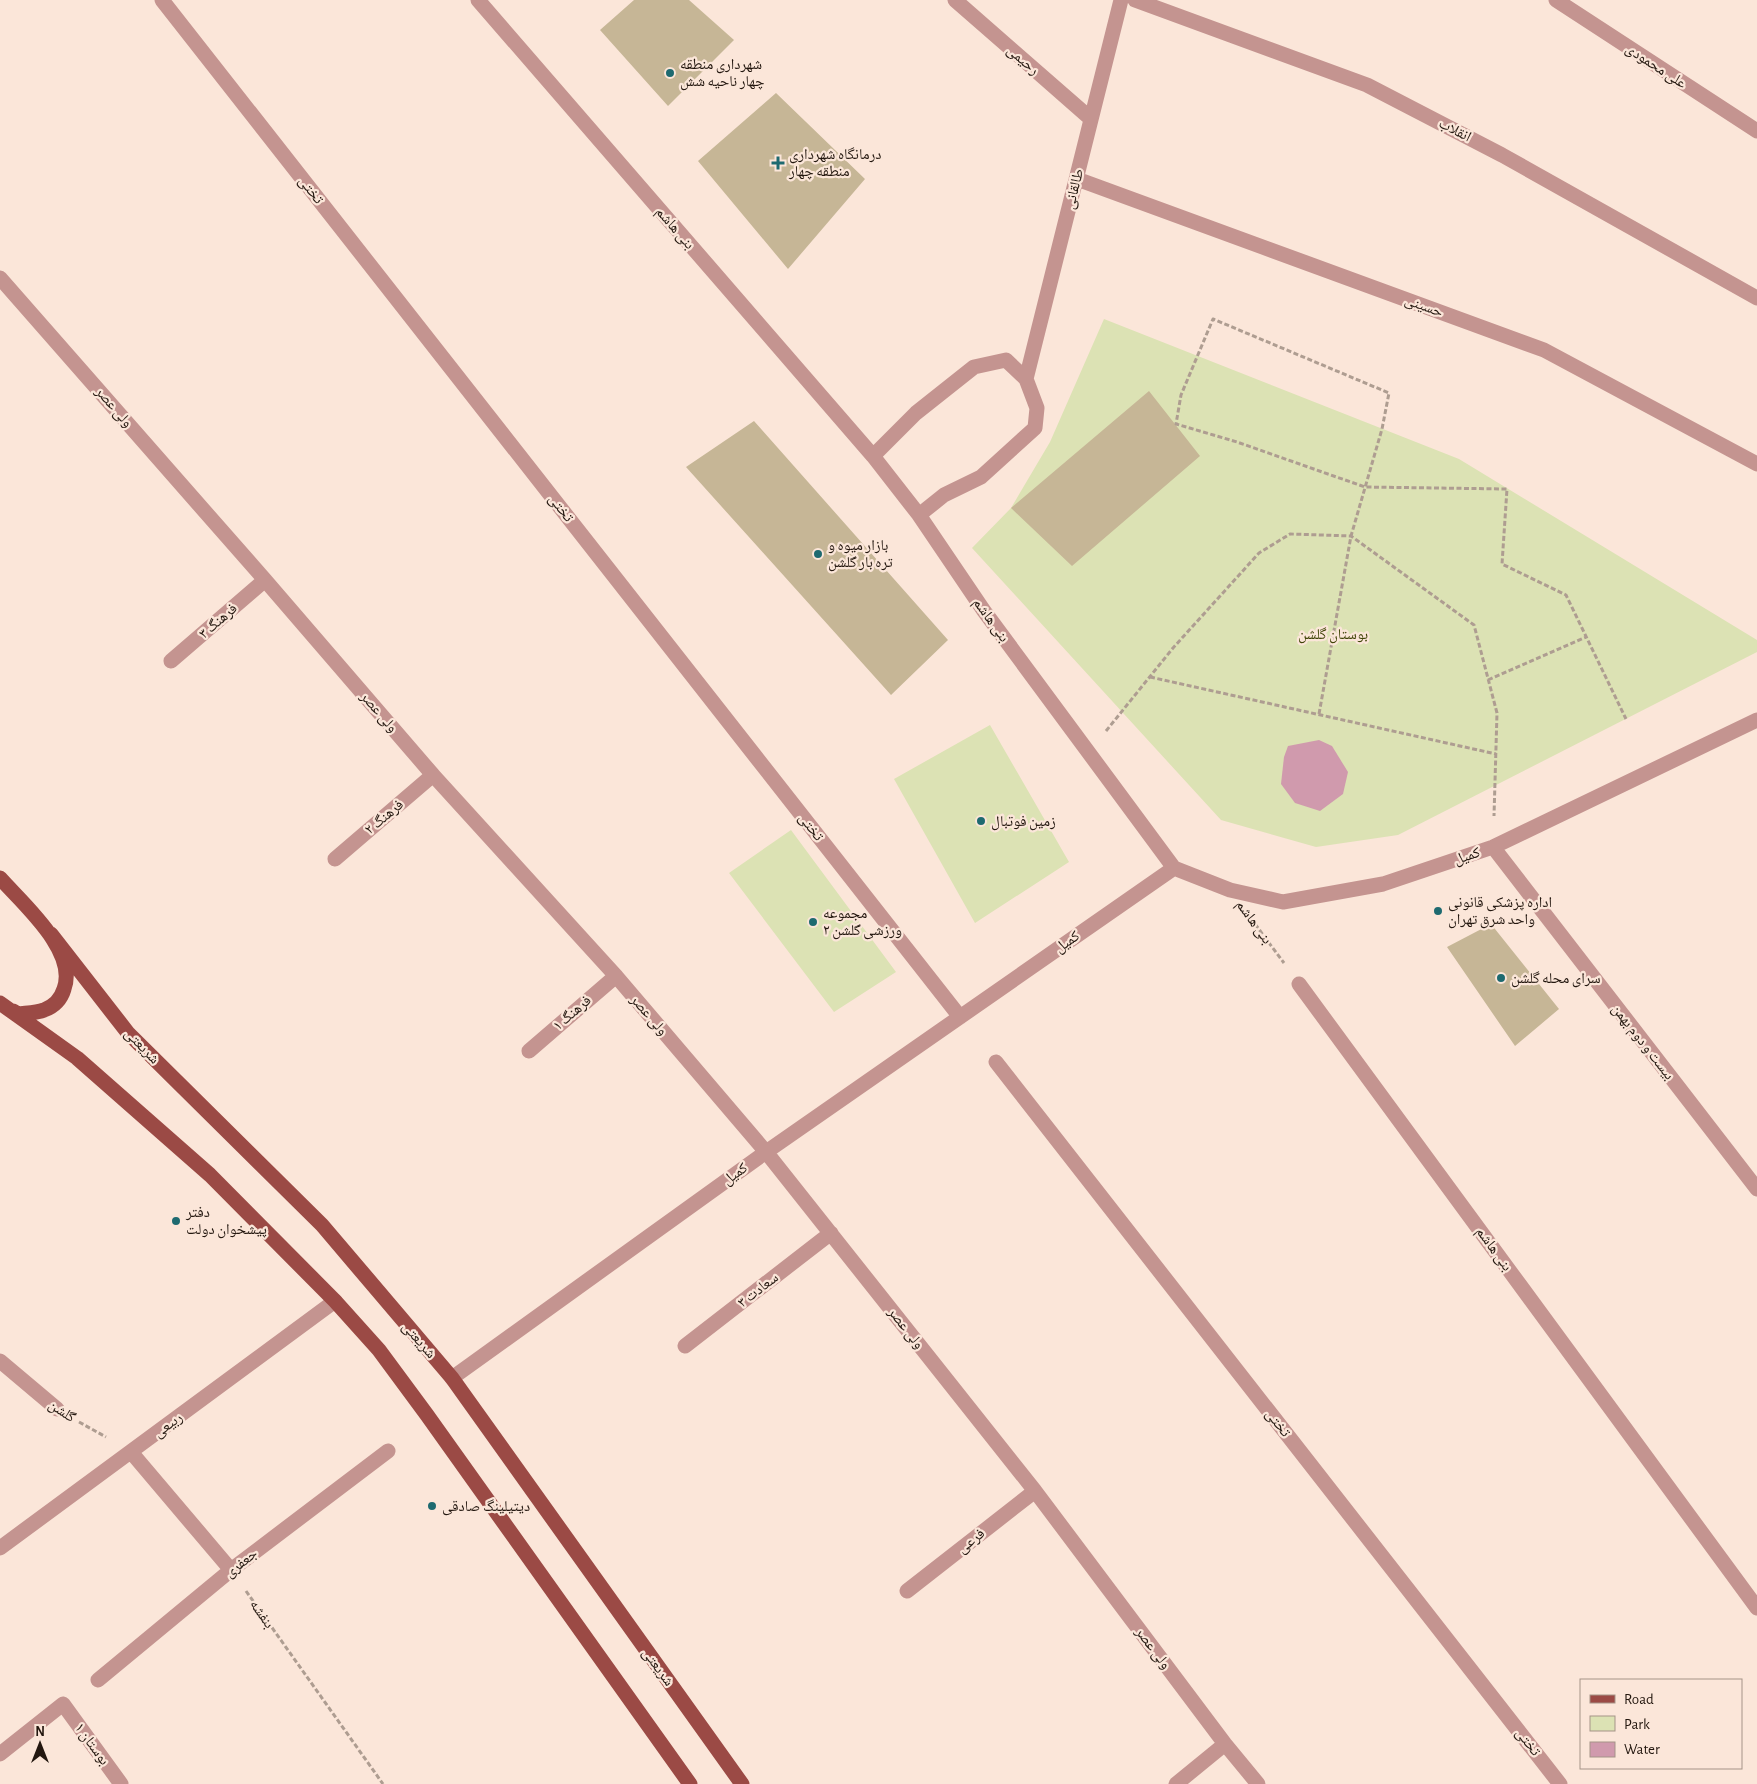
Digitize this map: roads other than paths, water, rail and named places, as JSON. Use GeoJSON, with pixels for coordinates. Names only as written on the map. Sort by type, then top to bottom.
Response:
{"type":"FeatureCollection","features":[{"type":"Feature","properties":{"kind":"main road"},"geometry":{"type":"LineString","coordinates":[[0,878],[51,934],[65,961],[67,982],[61,1000],[44,1011],[18,1014],[0,1003]]}},
{"type":"Feature","properties":{"kind":"main road","name":"شریعتی"},"geometry":{"type":"LineString","coordinates":[[51,934],[128,1034],[322,1225],[452,1378],[742,1784]]}},
{"type":"Feature","properties":{"kind":"main road"},"geometry":{"type":"LineString","coordinates":[[0,1003],[77,1058],[210,1175],[335,1301],[379,1350],[690,1784]]}},
{"type":"Feature","properties":{"kind":"street","name":"تختی"},"geometry":{"type":"LineString","coordinates":[[162,0],[960,1017]]}},
{"type":"Feature","properties":{"kind":"street","name":"بنی هاشم"},"geometry":{"type":"LineString","coordinates":[[478,0],[873,456],[918,515],[984,611],[1174,868]]}},
{"type":"Feature","properties":{"kind":"street","name":"رحیمی"},"geometry":{"type":"LineString","coordinates":[[955,0],[1091,119]]}},
{"type":"Feature","properties":{"kind":"street","name":"طالقانی"},"geometry":{"type":"LineString","coordinates":[[1026,379],[1121,0]]}},
{"type":"Feature","properties":{"kind":"street","name":"انقلاب"},"geometry":{"type":"LineString","coordinates":[[1135,0],[1367,85],[1502,154],[1757,298]]}},
{"type":"Feature","properties":{"kind":"street","name":"علی محمودی"},"geometry":{"type":"LineString","coordinates":[[1556,0],[1757,131]]}},
{"type":"Feature","properties":{"kind":"street","name":"حسینی"},"geometry":{"type":"LineString","coordinates":[[1076,179],[1544,350],[1757,464]]}},
{"type":"Feature","properties":{"kind":"street","name":"ولی عصر"},"geometry":{"type":"LineString","coordinates":[[0,278],[434,776],[616,976],[766,1152],[1035,1491],[1258,1784]]}},
{"type":"Feature","properties":{"kind":"street"},"geometry":{"type":"LineString","coordinates":[[873,456],[916,413],[974,367],[1006,360],[1026,379],[1037,408],[1035,428],[981,477],[944,495],[918,515]]}},
{"type":"Feature","properties":{"kind":"street","name":"فرهنگ ۳"},"geometry":{"type":"LineString","coordinates":[[171,661],[265,580]]}},
{"type":"Feature","properties":{"kind":"street","name":"کمیل"},"geometry":{"type":"LineString","coordinates":[[452,1378],[766,1152],[1174,868],[1230,890],[1283,902],[1384,884],[1493,847],[1757,720]]}},
{"type":"Feature","properties":{"kind":"street","name":"فرهنگ ۲"},"geometry":{"type":"LineString","coordinates":[[335,859],[434,776]]}},
{"type":"Feature","properties":{"kind":"street","name":"بیست و دوم بهمن"},"geometry":{"type":"LineString","coordinates":[[1493,847],[1757,1189]]}},
{"type":"Feature","properties":{"kind":"street","name":"فرهنگ ۱"},"geometry":{"type":"LineString","coordinates":[[529,1051],[616,976]]}},
{"type":"Feature","properties":{"kind":"street","name":"بنی هاشم"},"geometry":{"type":"LineString","coordinates":[[1300,984],[1757,1608]]}},
{"type":"Feature","properties":{"kind":"street","name":"تختی"},"geometry":{"type":"LineString","coordinates":[[996,1062],[1560,1784]]}},
{"type":"Feature","properties":{"kind":"street","name":"سعادت ۳"},"geometry":{"type":"LineString","coordinates":[[684,1346],[831,1233]]}},
{"type":"Feature","properties":{"kind":"street","name":"ربیعی"},"geometry":{"type":"LineString","coordinates":[[0,1548],[335,1301]]}},
{"type":"Feature","properties":{"kind":"street","name":"گلشن"},"geometry":{"type":"LineString","coordinates":[[0,1361],[56,1409]]}},
{"type":"Feature","properties":{"kind":"street","name":"جعفری"},"geometry":{"type":"LineString","coordinates":[[98,1680],[231,1570],[388,1451]]}},
{"type":"Feature","properties":{"kind":"street"},"geometry":{"type":"LineString","coordinates":[[130,1452],[231,1570]]}},
{"type":"Feature","properties":{"kind":"street","name":"فرعی"},"geometry":{"type":"LineString","coordinates":[[908,1591],[1035,1491]]}},
{"type":"Feature","properties":{"kind":"street","name":"بوستان ۱"},"geometry":{"type":"LineString","coordinates":[[0,1754],[63,1704],[121,1784]]}},
{"type":"Feature","properties":{"kind":"street"},"geometry":{"type":"LineString","coordinates":[[1176,1784],[1226,1744]]}},
{"type":"Feature","properties":{"kind":"water"},"geometry":{"type":"Polygon","coordinates":[[[1319,740],[1332,746],[1348,772],[1343,794],[1320,811],[1295,803],[1281,784],[1284,757],[1288,746],[1319,740]]]}},
{"type":"Feature","properties":{"kind":"place","name":"شهرداری منطقه چهار ناحیه شش"},"geometry":{"type":"Point","coordinates":[670,73]}},
{"type":"Feature","properties":{"kind":"place","name":"درمانگاه شهرداری منطقه چهار"},"geometry":{"type":"Point","coordinates":[778,163]}},
{"type":"Feature","properties":{"kind":"place","name":"بازار میوه و تره بار گلشن"},"geometry":{"type":"Point","coordinates":[818,554]}},
{"type":"Feature","properties":{"kind":"place","name":"زمین فوتبال"},"geometry":{"type":"Point","coordinates":[981,821]}},
{"type":"Feature","properties":{"kind":"place","name":"اداره پزشكی قانونی واحد شرق تهران"},"geometry":{"type":"Point","coordinates":[1438,911]}},
{"type":"Feature","properties":{"kind":"place","name":"مجموعه ورزشی گلشن ۲"},"geometry":{"type":"Point","coordinates":[813,922]}},
{"type":"Feature","properties":{"kind":"place","name":"سرای محله گلشن"},"geometry":{"type":"Point","coordinates":[1501,978]}},
{"type":"Feature","properties":{"kind":"place","name":"دفتر پیشخوان دولت"},"geometry":{"type":"Point","coordinates":[176,1221]}},
{"type":"Feature","properties":{"kind":"place","name":"دیتیلینگ صادقی"},"geometry":{"type":"Point","coordinates":[432,1506]}},
{"type":"Feature","properties":{"kind":"park label","name":"بوستان گلشن"},"geometry":{"type":"Point","coordinates":[1333,634]}}]}
